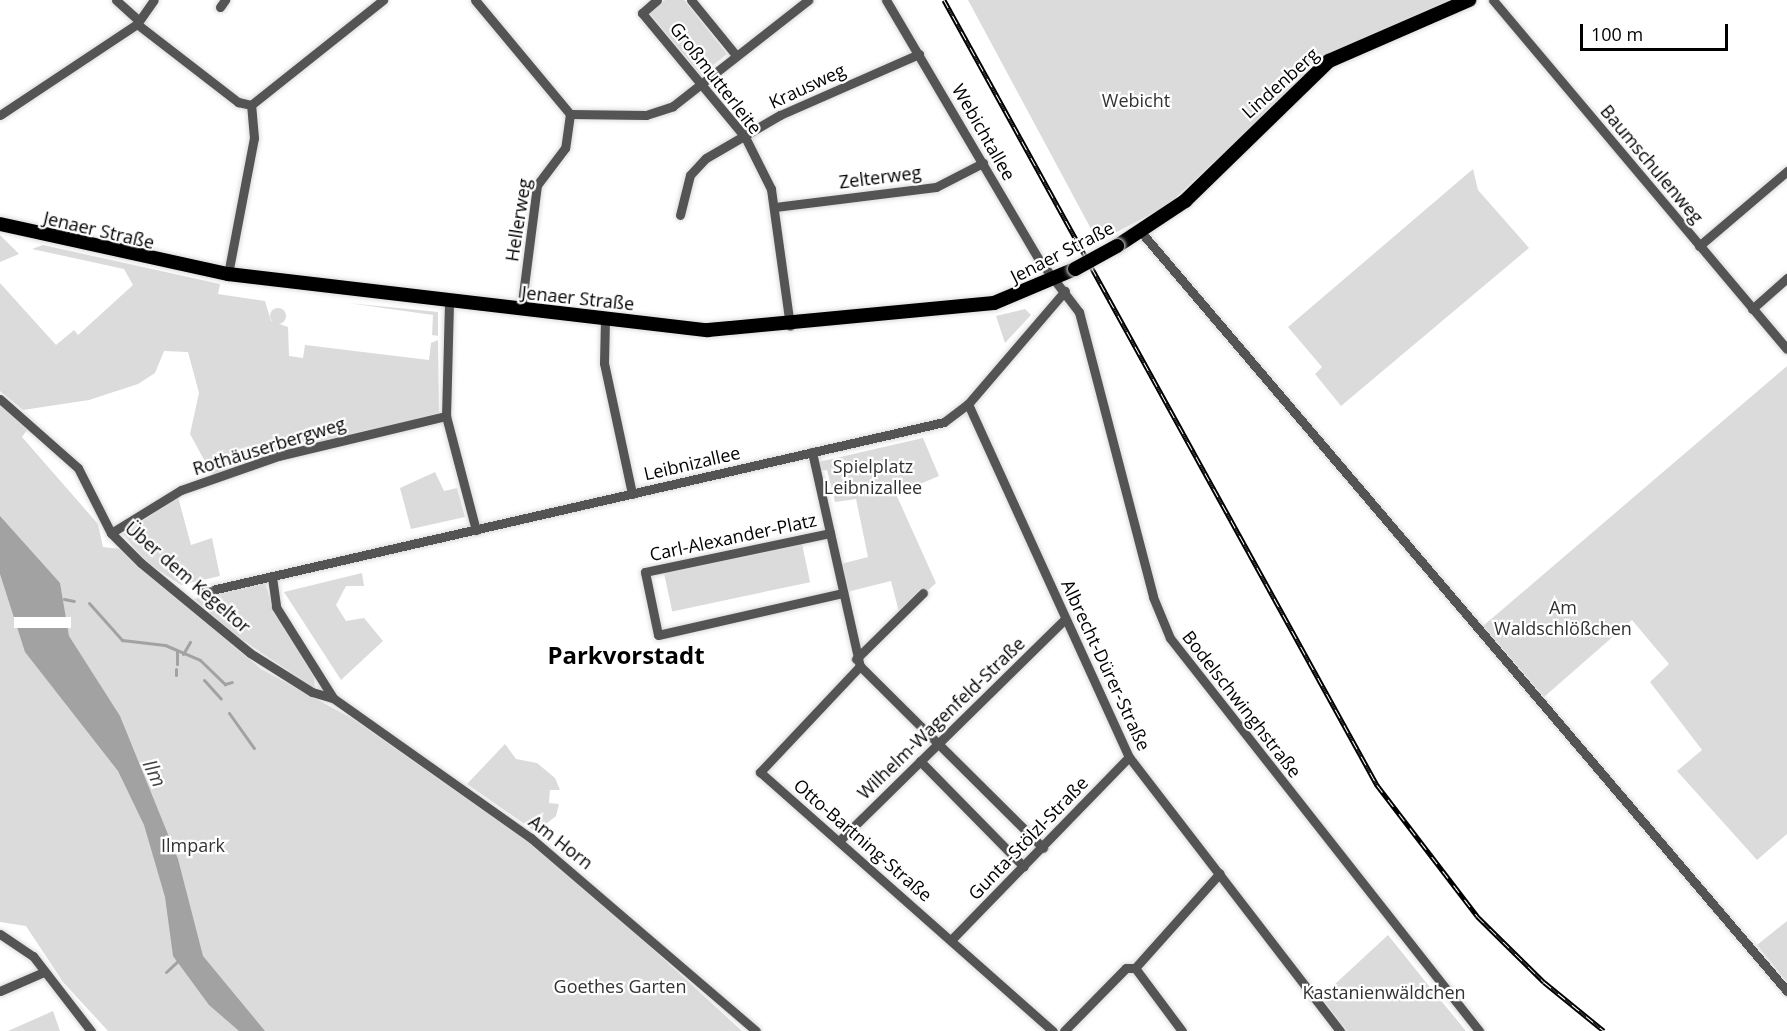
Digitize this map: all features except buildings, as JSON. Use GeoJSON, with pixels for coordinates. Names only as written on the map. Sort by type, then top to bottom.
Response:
{"type":"FeatureCollection","features":[{"type":"Feature","properties":{"kind":"main road","name":"Lindenberg"},"geometry":{"type":"LineString","coordinates":[[1141,232],[1185,201],[1329,61],[1469,0]]}},
{"type":"Feature","properties":{"kind":"main road","name":"Jenaer Straße"},"geometry":{"type":"LineString","coordinates":[[0,224],[228,274],[449,303],[708,330],[790,326],[994,303],[1053,281],[1141,232]]}},
{"type":"Feature","properties":{"kind":"street"},"geometry":{"type":"LineString","coordinates":[[116,0],[138,22],[238,102],[251,105]]}},
{"type":"Feature","properties":{"kind":"street"},"geometry":{"type":"LineString","coordinates":[[0,115],[138,22],[154,0]]}},
{"type":"Feature","properties":{"kind":"street"},"geometry":{"type":"LineString","coordinates":[[251,105],[383,0]]}},
{"type":"Feature","properties":{"kind":"street"},"geometry":{"type":"LineString","coordinates":[[475,0],[570,114],[655,113],[673,106],[735,54],[808,0]]}},
{"type":"Feature","properties":{"kind":"street","name":"Großmutterleite"},"geometry":{"type":"LineString","coordinates":[[657,0],[642,13],[745,137],[775,207],[790,326]]}},
{"type":"Feature","properties":{"kind":"street","name":"Großmutterleite"},"geometry":{"type":"LineString","coordinates":[[691,0],[735,54]]}},
{"type":"Feature","properties":{"kind":"street","name":"Webichtallee"},"geometry":{"type":"LineString","coordinates":[[886,0],[1053,281]]}},
{"type":"Feature","properties":{"kind":"street","name":"Baumschulenweg"},"geometry":{"type":"LineString","coordinates":[[1493,0],[1787,349]]}},
{"type":"Feature","properties":{"kind":"street","name":"Krausweg"},"geometry":{"type":"LineString","coordinates":[[680,215],[694,168],[745,137],[919,54]]}},
{"type":"Feature","properties":{"kind":"street"},"geometry":{"type":"LineString","coordinates":[[228,274],[235,253],[254,138],[251,105]]}},
{"type":"Feature","properties":{"kind":"street","name":"Hellerweg"},"geometry":{"type":"LineString","coordinates":[[521,310],[537,184],[565,148],[570,114]]}},
{"type":"Feature","properties":{"kind":"street","name":"Zelterweg"},"geometry":{"type":"LineString","coordinates":[[775,207],[936,187],[983,164]]}},
{"type":"Feature","properties":{"kind":"street"},"geometry":{"type":"LineString","coordinates":[[1699,246],[1787,171]]}},
{"type":"Feature","properties":{"kind":"street"},"geometry":{"type":"LineString","coordinates":[[1141,232],[1787,991]]}},
{"type":"Feature","properties":{"kind":"street"},"geometry":{"type":"LineString","coordinates":[[1752,309],[1787,278]]}},
{"type":"Feature","properties":{"kind":"street","name":"Bodelschwinghstraße"},"geometry":{"type":"LineString","coordinates":[[1053,281],[1065,291],[1082,319],[1153,597],[1170,638],[1479,1031]]}},
{"type":"Feature","properties":{"kind":"street","name":"Leibnizallee"},"geometry":{"type":"LineString","coordinates":[[203,592],[944,422],[968,404],[1065,291]]}},
{"type":"Feature","properties":{"kind":"street"},"geometry":{"type":"LineString","coordinates":[[449,303],[446,416],[476,530]]}},
{"type":"Feature","properties":{"kind":"street"},"geometry":{"type":"LineString","coordinates":[[605,319],[604,363],[632,494]]}},
{"type":"Feature","properties":{"kind":"street","name":"Über dem Kegeltor"},"geometry":{"type":"LineString","coordinates":[[0,399],[78,468],[111,533],[250,653],[312,692],[333,699]]}},
{"type":"Feature","properties":{"kind":"street","name":"Albrecht-Dürer-Straße"},"geometry":{"type":"LineString","coordinates":[[968,404],[1129,758],[1340,1031]]}},
{"type":"Feature","properties":{"kind":"street","name":"Rothäuserbergweg"},"geometry":{"type":"LineString","coordinates":[[111,533],[181,490],[278,456],[446,416]]}},
{"type":"Feature","properties":{"kind":"street"},"geometry":{"type":"LineString","coordinates":[[812,452],[858,663],[1043,848]]}},
{"type":"Feature","properties":{"kind":"street","name":"Carl-Alexander-Platz"},"geometry":{"type":"LineString","coordinates":[[830,533],[645,572],[658,635],[843,593]]}},
{"type":"Feature","properties":{"kind":"street"},"geometry":{"type":"LineString","coordinates":[[272,577],[276,606],[333,699]]}},
{"type":"Feature","properties":{"kind":"street"},"geometry":{"type":"LineString","coordinates":[[858,663],[923,593]]}},
{"type":"Feature","properties":{"kind":"street","name":"Wilhelm-Wagenfeld-Straße"},"geometry":{"type":"LineString","coordinates":[[840,840],[1065,619]]}},
{"type":"Feature","properties":{"kind":"street","name":"Otto-Bartning-Straße"},"geometry":{"type":"LineString","coordinates":[[858,663],[760,767],[1053,1031]]}},
{"type":"Feature","properties":{"kind":"street","name":"Am Horn"},"geometry":{"type":"LineString","coordinates":[[333,699],[531,838],[756,1031]]}},
{"type":"Feature","properties":{"kind":"street","name":"Gunta-Stölzl-Straße"},"geometry":{"type":"LineString","coordinates":[[951,940],[1129,758]]}},
{"type":"Feature","properties":{"kind":"street"},"geometry":{"type":"LineString","coordinates":[[920,761],[1024,867]]}},
{"type":"Feature","properties":{"kind":"street"},"geometry":{"type":"LineString","coordinates":[[1064,1031],[1126,968],[1135,968],[1147,961],[1220,873]]}},
{"type":"Feature","properties":{"kind":"street"},"geometry":{"type":"LineString","coordinates":[[0,934],[27,950],[85,1029]]}},
{"type":"Feature","properties":{"kind":"street"},"geometry":{"type":"LineString","coordinates":[[1135,968],[1182,1031]]}},
{"type":"Feature","properties":{"kind":"street"},"geometry":{"type":"LineString","coordinates":[[0,991],[44,972]]}},
{"type":"Feature","properties":{"kind":"green space"},"geometry":{"type":"Polygon","coordinates":[[[665,0],[684,0],[727,54],[701,75],[649,13],[665,0]]]}},
{"type":"Feature","properties":{"kind":"green space","name":"Webicht"},"geometry":{"type":"Polygon","coordinates":[[[968,0],[1452,0],[1329,54],[1168,205],[1098,242],[968,0]]]}},
{"type":"Feature","properties":{"kind":"green space"},"geometry":{"type":"Polygon","coordinates":[[[1473,169],[1478,190],[1529,248],[1341,406],[1315,374],[1322,367],[1288,327],[1473,169]]]}},
{"type":"Feature","properties":{"kind":"green space"},"geometry":{"type":"Polygon","coordinates":[[[0,235],[19,254],[0,262],[0,235]]]}},
{"type":"Feature","properties":{"kind":"green space"},"geometry":{"type":"Polygon","coordinates":[[[43,245],[220,284],[218,294],[265,301],[271,321],[288,327],[289,356],[303,358],[305,345],[429,360],[431,343],[438,340],[439,415],[275,452],[214,478],[190,434],[199,393],[188,352],[164,351],[155,373],[138,384],[89,400],[23,410],[0,391],[0,283],[56,345],[74,330],[78,335],[133,285],[124,269],[32,249],[43,245]]]}},
{"type":"Feature","properties":{"kind":"green space"},"geometry":{"type":"Polygon","coordinates":[[[348,303],[438,312],[438,336],[432,335],[433,315],[348,303]]]}},
{"type":"Feature","properties":{"kind":"green space"},"geometry":{"type":"Polygon","coordinates":[[[275,308],[281,308],[286,316],[284,322],[275,324],[270,319],[270,313],[275,308]]]}},
{"type":"Feature","properties":{"kind":"green space"},"geometry":{"type":"Polygon","coordinates":[[[1025,309],[1031,315],[1005,343],[996,316],[1025,309]]]}},
{"type":"Feature","properties":{"kind":"green space","name":"Am Waldschlößchen"},"geometry":{"type":"Polygon","coordinates":[[[1787,366],[1787,834],[1757,860],[1677,771],[1702,750],[1650,682],[1669,664],[1632,620],[1544,697],[1483,626],[1787,366]]]}},
{"type":"Feature","properties":{"kind":"green space","name":"Ilmpark"},"geometry":{"type":"Polygon","coordinates":[[[0,405],[27,430],[22,437],[98,524],[103,547],[122,549],[261,669],[353,719],[527,841],[574,877],[742,1031],[108,1031],[63,982],[26,926],[0,922],[0,405]]]}},
{"type":"Feature","properties":{"kind":"green space","name":"Spielplatz Leibnizallee"},"geometry":{"type":"Polygon","coordinates":[[[923,438],[939,476],[896,494],[936,583],[900,616],[891,581],[843,593],[837,565],[868,557],[856,499],[835,502],[827,470],[816,471],[814,463],[923,438]]]}},
{"type":"Feature","properties":{"kind":"green space"},"geometry":{"type":"Polygon","coordinates":[[[435,472],[444,491],[457,488],[465,517],[411,529],[400,488],[435,472]]]}},
{"type":"Feature","properties":{"kind":"green space"},"geometry":{"type":"Polygon","coordinates":[[[178,497],[191,545],[212,538],[220,576],[181,585],[146,562],[123,534],[178,497]]]}},
{"type":"Feature","properties":{"kind":"green space"},"geometry":{"type":"Polygon","coordinates":[[[802,544],[810,582],[672,611],[664,573],[802,544]]]}},
{"type":"Feature","properties":{"kind":"green space"},"geometry":{"type":"Polygon","coordinates":[[[362,573],[364,586],[346,586],[336,605],[346,621],[364,618],[383,641],[341,680],[284,592],[362,573]]]}},
{"type":"Feature","properties":{"kind":"green space"},"geometry":{"type":"Polygon","coordinates":[[[265,583],[274,611],[314,675],[315,689],[231,632],[194,599],[265,583]]]}},
{"type":"Feature","properties":{"kind":"green space"},"geometry":{"type":"Polygon","coordinates":[[[505,744],[516,759],[537,763],[555,778],[560,790],[550,790],[549,803],[559,804],[556,816],[536,832],[467,784],[505,744]]]}},
{"type":"Feature","properties":{"kind":"green space"},"geometry":{"type":"Polygon","coordinates":[[[1787,921],[1787,982],[1757,945],[1787,921]]]}},
{"type":"Feature","properties":{"kind":"green space","name":"Kastanienwäldchen"},"geometry":{"type":"Polygon","coordinates":[[[1388,935],[1466,1031],[1347,1031],[1321,997],[1388,935]]]}},
{"type":"Feature","properties":{"kind":"green space"},"geometry":{"type":"Polygon","coordinates":[[[53,1011],[60,1031],[8,1031],[53,1011]]]}},
{"type":"Feature","properties":{"kind":"shaded area"},"geometry":{"type":"Polygon","coordinates":[[[0,516],[60,583],[69,636],[120,716],[178,859],[203,956],[265,1031],[239,1031],[209,1005],[173,956],[165,897],[144,825],[118,771],[25,652],[0,574],[0,516]]]}},
{"type":"Feature","properties":{"kind":"pier"},"geometry":{"type":"Polygon","coordinates":[[[14,617],[71,617],[71,628],[14,628],[14,617]]]}},
{"type":"Feature","properties":{"kind":"waterway"},"geometry":{"type":"LineString","coordinates":[[64,599],[74,601]]}},
{"type":"Feature","properties":{"kind":"waterway"},"geometry":{"type":"LineString","coordinates":[[89,603],[122,640],[165,645],[200,660],[225,684],[232,682]]}},
{"type":"Feature","properties":{"kind":"waterway"},"geometry":{"type":"LineString","coordinates":[[183,654],[190,642]]}},
{"type":"Feature","properties":{"kind":"waterway"},"geometry":{"type":"LineString","coordinates":[[177,651],[177,664]]}},
{"type":"Feature","properties":{"kind":"waterway"},"geometry":{"type":"LineString","coordinates":[[176,669],[176,675]]}},
{"type":"Feature","properties":{"kind":"waterway"},"geometry":{"type":"LineString","coordinates":[[204,680],[221,699]]}},
{"type":"Feature","properties":{"kind":"waterway"},"geometry":{"type":"LineString","coordinates":[[229,713],[254,748]]}},
{"type":"Feature","properties":{"kind":"waterway"},"geometry":{"type":"LineString","coordinates":[[166,972],[178,961]]}},
{"type":"Feature","properties":{"kind":"railway"},"geometry":{"type":"LineString","coordinates":[[944,0],[1377,785],[1477,916],[1544,982],[1604,1031]]}},
{"type":"Feature","properties":{"kind":"district","name":"Parkvorstadt"},"geometry":{"type":"Point","coordinates":[626,655]}},
{"type":"Feature","properties":{"kind":"water label","name":"Ilm"},"geometry":{"type":"Point","coordinates":[155,773]}},
{"type":"Feature","properties":{"kind":"park label","name":"Goethes Garten"},"geometry":{"type":"Point","coordinates":[620,986]}}]}
